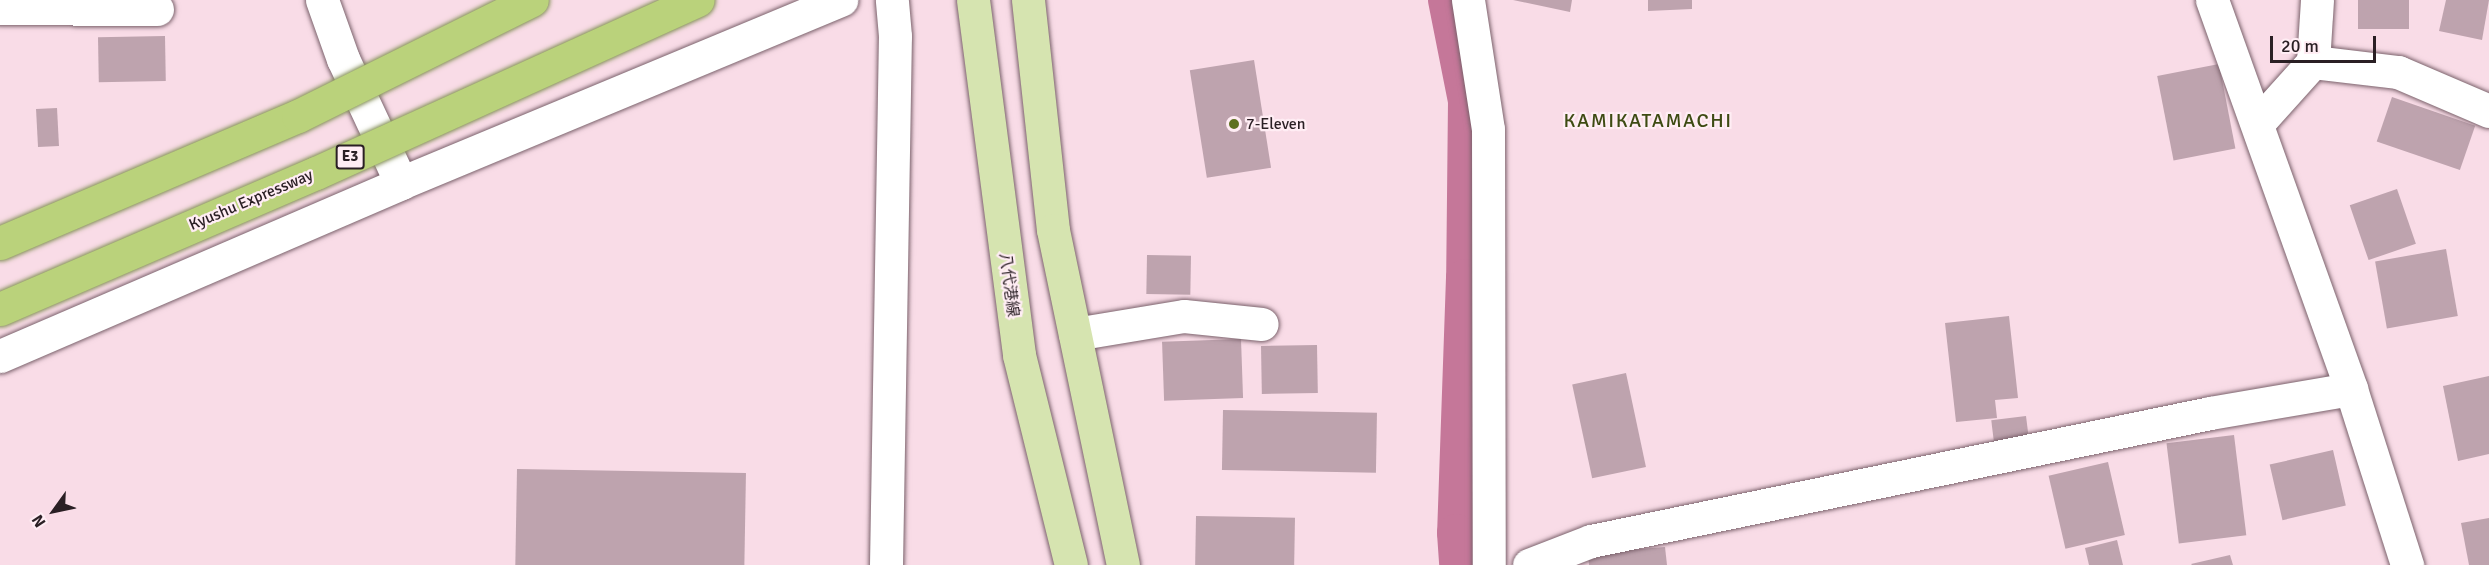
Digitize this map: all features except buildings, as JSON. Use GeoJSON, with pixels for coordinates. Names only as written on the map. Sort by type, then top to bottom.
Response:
{"type":"FeatureCollection","features":[{"type":"Feature","properties":{"kind":"highway"},"geometry":{"type":"LineString","coordinates":[[0,243],[298,116],[532,0]]}},
{"type":"Feature","properties":{"kind":"highway","name":"Kyushu Expressway"},"geometry":{"type":"LineString","coordinates":[[0,309],[316,172],[698,0]]}},
{"type":"Feature","properties":{"kind":"main road","name":"八代港線"},"geometry":{"type":"LineString","coordinates":[[973,0],[1018,356],[1071,565]]}},
{"type":"Feature","properties":{"kind":"main road"},"geometry":{"type":"LineString","coordinates":[[1028,0],[1053,230],[1123,565]]}},
{"type":"Feature","properties":{"kind":"street"},"geometry":{"type":"LineString","coordinates":[[322,0],[343,59],[401,183]]}},
{"type":"Feature","properties":{"kind":"street"},"geometry":{"type":"LineString","coordinates":[[0,357],[401,183],[841,0]]}},
{"type":"Feature","properties":{"kind":"street"},"geometry":{"type":"LineString","coordinates":[[886,565],[895,36],[892,0]]}},
{"type":"Feature","properties":{"kind":"street"},"geometry":{"type":"LineString","coordinates":[[1468,0],[1488,129],[1489,565]]}},
{"type":"Feature","properties":{"kind":"street"},"geometry":{"type":"LineString","coordinates":[[2212,0],[2258,123],[2351,389],[2407,565]]}},
{"type":"Feature","properties":{"kind":"street"},"geometry":{"type":"LineString","coordinates":[[2258,123],[2313,62],[2317,0]]}},
{"type":"Feature","properties":{"kind":"street"},"geometry":{"type":"LineString","coordinates":[[0,8],[157,9]]}},
{"type":"Feature","properties":{"kind":"street"},"geometry":{"type":"LineString","coordinates":[[2313,62],[2398,72],[2489,111]]}},
{"type":"Feature","properties":{"kind":"street"},"geometry":{"type":"LineString","coordinates":[[1075,334],[1184,316],[1262,324]]}},
{"type":"Feature","properties":{"kind":"street"},"geometry":{"type":"LineString","coordinates":[[1529,565],[1591,540],[2210,413],[2351,389]]}},
{"type":"Feature","properties":{"kind":"waterway"},"geometry":{"type":"LineString","coordinates":[[1447,0],[1467,101],[1465,278],[1456,533],[1458,565]]}},
{"type":"Feature","properties":{"kind":"place","name":"7-Eleven"},"geometry":{"type":"Point","coordinates":[1234,124]}},
{"type":"Feature","properties":{"kind":"district","name":"KAMIKATAMACHI"},"geometry":{"type":"Point","coordinates":[1648,120]}}]}
